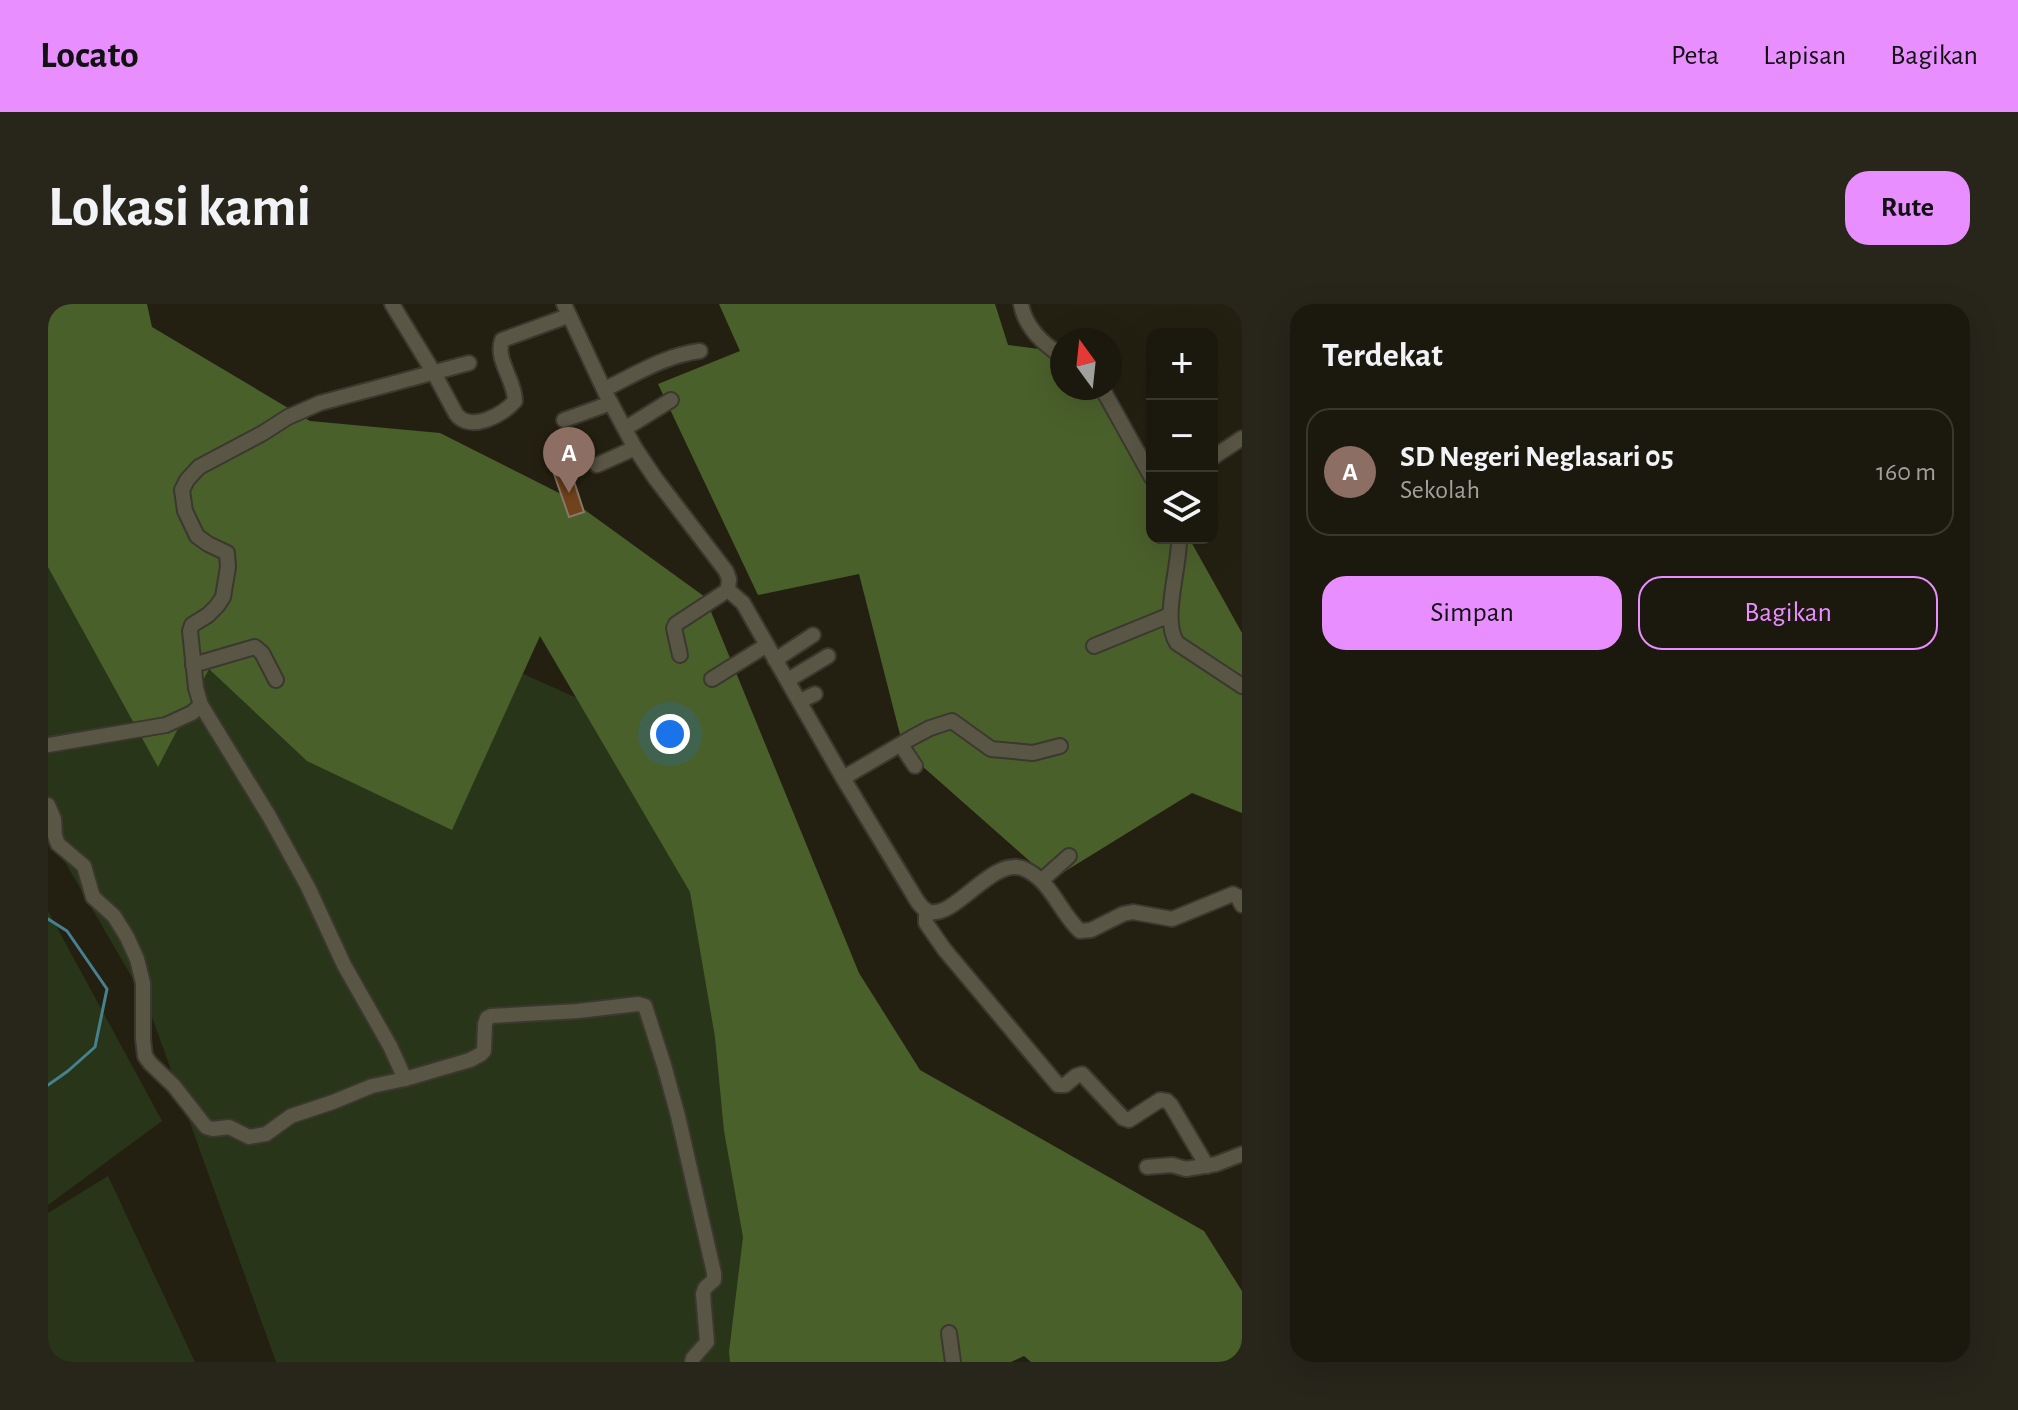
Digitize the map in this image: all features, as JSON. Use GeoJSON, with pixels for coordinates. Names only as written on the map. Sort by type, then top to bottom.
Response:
{"type":"FeatureCollection","features":[{"type":"Feature","properties":{"kind":"street"},"geometry":{"type":"LineString","coordinates":[[392,304],[459,420],[467,423],[493,417],[513,404],[516,397],[500,352],[502,340],[566,310],[635,448],[726,571],[728,590]]}},
{"type":"Feature","properties":{"kind":"street"},"geometry":{"type":"LineString","coordinates":[[1021,304],[1027,323],[1050,349]]}},
{"type":"Feature","properties":{"kind":"street"},"geometry":{"type":"LineString","coordinates":[[564,420],[668,359],[682,353],[700,351]]}},
{"type":"Feature","properties":{"kind":"street"},"geometry":{"type":"LineString","coordinates":[[405,1079],[344,965],[308,887],[201,705],[196,688],[190,631],[192,625],[217,606],[223,597],[228,557],[224,550],[197,536],[189,522],[182,490],[199,467],[288,417],[320,403],[469,363]]}},
{"type":"Feature","properties":{"kind":"street"},"geometry":{"type":"LineString","coordinates":[[626,428],[671,400]]}},
{"type":"Feature","properties":{"kind":"street"},"geometry":{"type":"LineString","coordinates":[[1109,400],[1149,472]]}},
{"type":"Feature","properties":{"kind":"street"},"geometry":{"type":"LineString","coordinates":[[1218,455],[1241,442]]}},
{"type":"Feature","properties":{"kind":"street"},"geometry":{"type":"LineString","coordinates":[[597,465],[635,448]]}},
{"type":"Feature","properties":{"kind":"street"},"geometry":{"type":"LineString","coordinates":[[1179,544],[1170,615],[1173,636],[1177,643],[1242,686]]}},
{"type":"Feature","properties":{"kind":"street"},"geometry":{"type":"LineString","coordinates":[[728,590],[743,603],[843,778],[913,894],[926,910],[944,909],[1006,868],[1014,867],[1042,880],[1076,928],[1085,931],[1133,912],[1174,919],[1233,894],[1242,905]]}},
{"type":"Feature","properties":{"kind":"street"},"geometry":{"type":"LineString","coordinates":[[680,655],[674,632],[676,624],[728,590]]}},
{"type":"Feature","properties":{"kind":"street"},"geometry":{"type":"LineString","coordinates":[[1094,646],[1170,615]]}},
{"type":"Feature","properties":{"kind":"street"},"geometry":{"type":"LineString","coordinates":[[775,660],[813,635]]}},
{"type":"Feature","properties":{"kind":"street"},"geometry":{"type":"LineString","coordinates":[[193,665],[256,642],[255,647],[260,649],[276,680]]}},
{"type":"Feature","properties":{"kind":"street"},"geometry":{"type":"LineString","coordinates":[[712,679],[767,645]]}},
{"type":"Feature","properties":{"kind":"street"},"geometry":{"type":"LineString","coordinates":[[788,680],[828,656]]}},
{"type":"Feature","properties":{"kind":"street"},"geometry":{"type":"LineString","coordinates":[[800,701],[815,694]]}},
{"type":"Feature","properties":{"kind":"street"},"geometry":{"type":"LineString","coordinates":[[48,745],[166,725],[192,713],[201,705]]}},
{"type":"Feature","properties":{"kind":"street"},"geometry":{"type":"LineString","coordinates":[[843,778],[930,728],[952,721],[991,749],[1033,753],[1060,746]]}},
{"type":"Feature","properties":{"kind":"street"},"geometry":{"type":"LineString","coordinates":[[901,745],[915,766]]}},
{"type":"Feature","properties":{"kind":"street"},"geometry":{"type":"LineString","coordinates":[[48,805],[58,844],[84,866],[93,897],[114,916],[137,959],[143,983],[145,1056],[174,1086],[206,1127],[229,1127],[246,1136],[254,1136],[270,1131],[291,1116],[372,1086],[470,1060],[481,1054],[485,1046],[485,1021],[491,1016],[638,1004],[645,1006],[674,1103],[714,1273],[714,1280],[703,1294],[707,1342],[692,1362]]}},
{"type":"Feature","properties":{"kind":"street"},"geometry":{"type":"LineString","coordinates":[[1042,880],[1069,856]]}},
{"type":"Feature","properties":{"kind":"street"},"geometry":{"type":"LineString","coordinates":[[926,910],[926,923],[944,949],[1058,1085],[1063,1086],[1082,1074],[1123,1118],[1129,1120],[1160,1100],[1167,1101],[1207,1166]]}},
{"type":"Feature","properties":{"kind":"street"},"geometry":{"type":"LineString","coordinates":[[1147,1167],[1172,1165],[1186,1169],[1207,1166],[1242,1154]]}},
{"type":"Feature","properties":{"kind":"street"},"geometry":{"type":"LineString","coordinates":[[949,1333],[953,1362]]}},
{"type":"Feature","properties":{"kind":"green space"},"geometry":{"type":"Polygon","coordinates":[[[48,304],[147,304],[152,327],[310,421],[440,433],[567,497],[705,597],[859,973],[920,1070],[1204,1231],[1242,1291],[1242,1362],[1031,1362],[1024,1356],[1011,1362],[730,1362],[743,1237],[724,1131],[715,1037],[690,892],[540,636],[452,830],[307,761],[209,669],[158,767],[48,567],[48,304]]]}},
{"type":"Feature","properties":{"kind":"green space"},"geometry":{"type":"Polygon","coordinates":[[[719,304],[995,304],[1008,345],[1050,350],[1050,400],[1114,400],[1146,459],[1146,544],[1192,544],[1242,633],[1242,813],[1192,793],[1051,880],[904,750],[859,574],[758,595],[658,384],[740,351],[719,304]]]}},
{"type":"Feature","properties":{"kind":"green space"},"geometry":{"type":"Polygon","coordinates":[[[48,330],[437,635],[732,768],[804,1362],[276,1362],[147,1003],[48,833],[48,330]]]}},
{"type":"Feature","properties":{"kind":"green space"},"geometry":{"type":"Polygon","coordinates":[[[48,911],[162,1121],[48,1205],[48,911]]]}},
{"type":"Feature","properties":{"kind":"green space"},"geometry":{"type":"Polygon","coordinates":[[[108,1176],[195,1362],[48,1362],[48,1213],[108,1176]]]}},
{"type":"Feature","properties":{"kind":"building"},"geometry":{"type":"Polygon","coordinates":[[[570,469],[584,512],[569,517],[554,474],[570,469]]]}},
{"type":"Feature","properties":{"kind":"waterway"},"geometry":{"type":"LineString","coordinates":[[48,919],[67,931],[107,989],[95,1047],[48,1085]]}},
{"type":"Feature","properties":{"kind":"place","name":"SD Negeri Neglasari 05"},"geometry":{"type":"Point","coordinates":[569,493]}}]}
